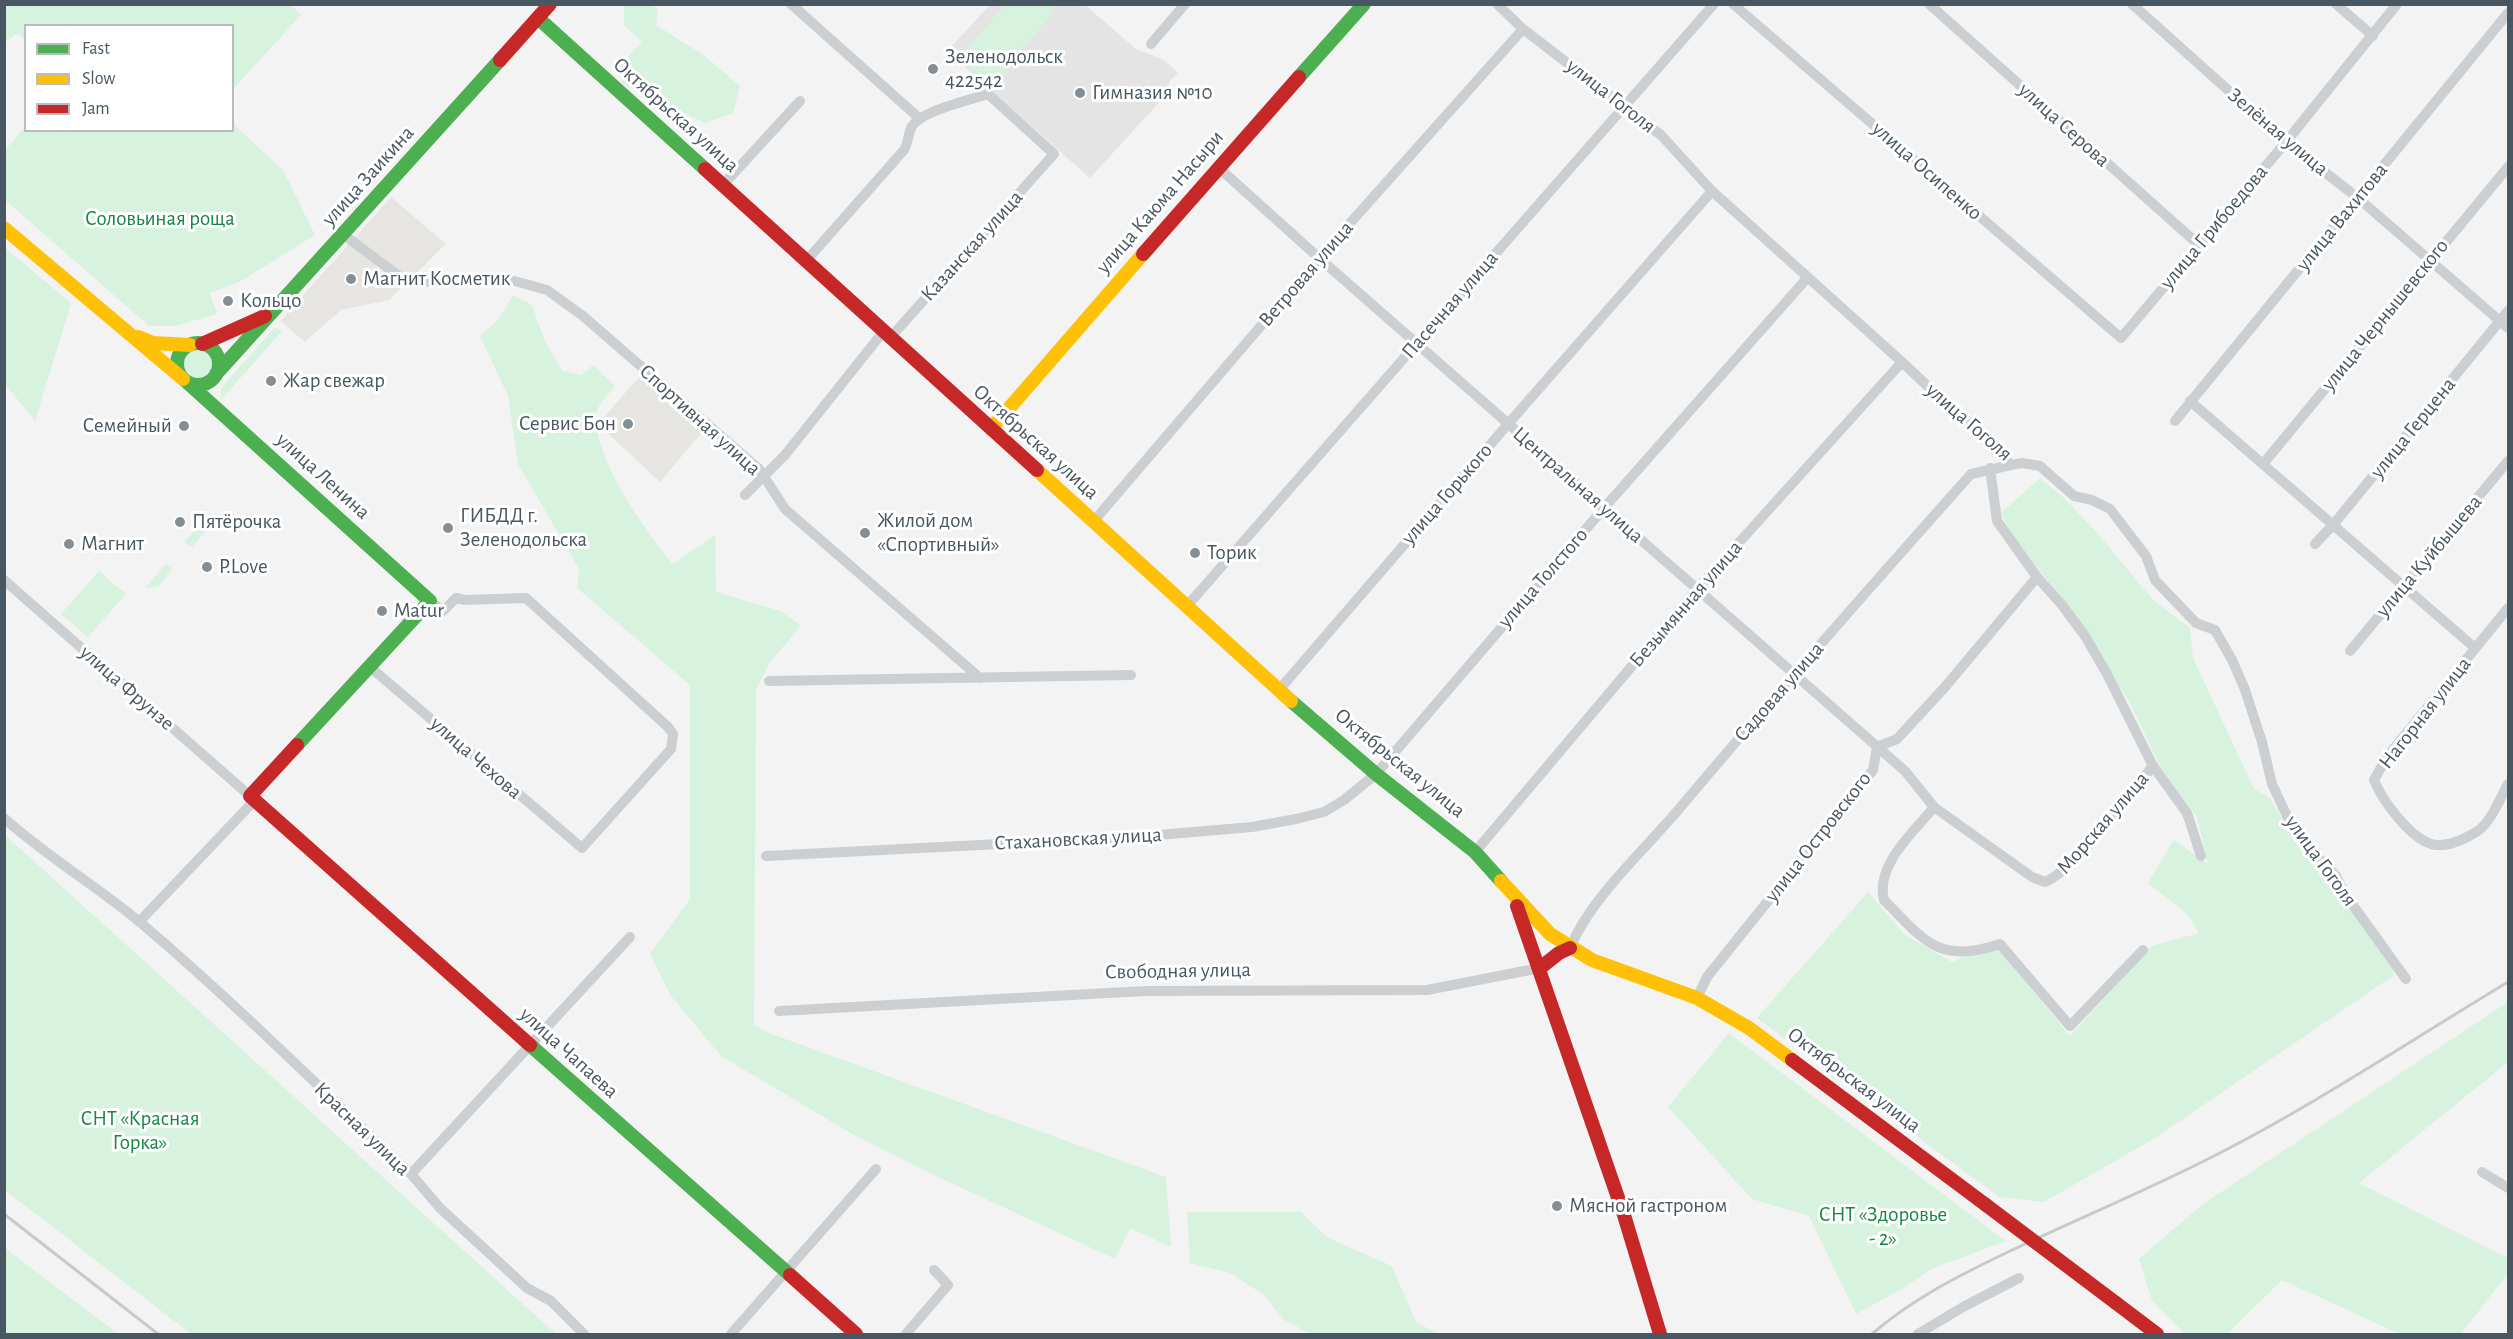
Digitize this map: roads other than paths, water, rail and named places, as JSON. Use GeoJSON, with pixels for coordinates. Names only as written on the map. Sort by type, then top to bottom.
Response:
{"type":"FeatureCollection","features":[{"type":"Feature","properties":{"kind":"main road","name":"улица Заикина"},"geometry":{"type":"LineString","coordinates":[[214,377],[550,4]]}},
{"type":"Feature","properties":{"kind":"main road","name":"улица Каюма Насыри"},"geometry":{"type":"LineString","coordinates":[[991,429],[1218,167],[1364,4]]}},
{"type":"Feature","properties":{"kind":"main road","name":"Октябрьская улица"},"geometry":{"type":"LineString","coordinates":[[538,18],[1279,690],[1376,774],[1475,852],[1550,934],[1570,948],[1616,970],[1697,998],[1749,1028],[2157,1335]]}},
{"type":"Feature","properties":{"kind":"main road","name":"улица Ленина"},"geometry":{"type":"LineString","coordinates":[[4,228],[185,381],[430,602]]}},
{"type":"Feature","properties":{"kind":"main road"},"geometry":{"type":"LineString","coordinates":[[214,377],[201,385],[185,381],[177,367],[177,360],[184,348],[272,313]]}},
{"type":"Feature","properties":{"kind":"main road"},"geometry":{"type":"LineString","coordinates":[[127,333],[153,343],[208,346],[217,355],[218,368],[208,395],[211,405]]}},
{"type":"Feature","properties":{"kind":"main road"},"geometry":{"type":"LineString","coordinates":[[253,798],[430,602]]}},
{"type":"Feature","properties":{"kind":"main road","name":"улица Чапаева"},"geometry":{"type":"LineString","coordinates":[[253,798],[855,1335]]}},
{"type":"Feature","properties":{"kind":"main road","name":"Октябрьская улица"},"geometry":{"type":"LineString","coordinates":[[1511,891],[1540,968],[1624,1215],[1659,1335]]}},
{"type":"Feature","properties":{"kind":"main road","name":"Свободная улица"},"geometry":{"type":"LineString","coordinates":[[1540,968],[1559,953],[1570,948]]}},
{"type":"Feature","properties":{"kind":"street"},"geometry":{"type":"LineString","coordinates":[[791,4],[919,118],[911,127],[904,150],[806,261]]}},
{"type":"Feature","properties":{"kind":"street"},"geometry":{"type":"LineString","coordinates":[[1151,44],[1185,4]]}},
{"type":"Feature","properties":{"kind":"street","name":"улица Гоголя"},"geometry":{"type":"LineString","coordinates":[[1497,4],[1523,29],[1661,135],[1712,191],[1902,362],[2011,465],[2022,463],[2040,466],[2074,496],[2092,500],[2110,509],[2146,556],[2155,580],[2196,624],[2215,630],[2244,687],[2262,742],[2272,784],[2295,833],[2336,876],[2347,897],[2406,979]]}},
{"type":"Feature","properties":{"kind":"street","name":"Пасечная улица"},"geometry":{"type":"LineString","coordinates":[[1187,606],[1714,4]]}},
{"type":"Feature","properties":{"kind":"street","name":"улица Осипенко"},"geometry":{"type":"LineString","coordinates":[[1733,4],[2121,338]]}},
{"type":"Feature","properties":{"kind":"street","name":"улица Серова"},"geometry":{"type":"LineString","coordinates":[[1929,4],[2199,245]]}},
{"type":"Feature","properties":{"kind":"street","name":"Зелёная улица"},"geometry":{"type":"LineString","coordinates":[[2132,4],[2286,142],[2358,198],[2504,325]]}},
{"type":"Feature","properties":{"kind":"street"},"geometry":{"type":"LineString","coordinates":[[2336,4],[2373,36]]}},
{"type":"Feature","properties":{"kind":"street","name":"улица Грибоедова"},"geometry":{"type":"LineString","coordinates":[[2121,338],[2286,142],[2397,4]]}},
{"type":"Feature","properties":{"kind":"street","name":"улица Вахитова"},"geometry":{"type":"LineString","coordinates":[[2175,421],[2508,13]]}},
{"type":"Feature","properties":{"kind":"street","name":"Ветровая улица"},"geometry":{"type":"LineString","coordinates":[[1093,522],[1319,258],[1523,29]]}},
{"type":"Feature","properties":{"kind":"street","name":"Казанская улица"},"geometry":{"type":"LineString","coordinates":[[745,495],[805,431],[887,335],[1054,154],[988,94],[919,118]]}},
{"type":"Feature","properties":{"kind":"street"},"geometry":{"type":"LineString","coordinates":[[722,186],[800,101]]}},
{"type":"Feature","properties":{"kind":"street","name":"Центральная улица"},"geometry":{"type":"LineString","coordinates":[[1218,167],[1905,771],[1934,807]]}},
{"type":"Feature","properties":{"kind":"street","name":"улица Чернышевского"},"geometry":{"type":"LineString","coordinates":[[2263,464],[2508,167]]}},
{"type":"Feature","properties":{"kind":"street","name":"улица Горького"},"geometry":{"type":"LineString","coordinates":[[1279,690],[1712,191]]}},
{"type":"Feature","properties":{"kind":"street","name":"Спортивная улица"},"geometry":{"type":"LineString","coordinates":[[344,235],[407,282],[511,280],[546,290],[582,316],[759,470],[785,509],[980,678]]}},
{"type":"Feature","properties":{"kind":"street","name":"улица Толстого"},"geometry":{"type":"LineString","coordinates":[[1376,774],[1604,508],[1808,277]]}},
{"type":"Feature","properties":{"kind":"street","name":"улица Герцена"},"geometry":{"type":"LineString","coordinates":[[2315,544],[2504,325],[2508,311]]}},
{"type":"Feature","properties":{"kind":"street","name":"Безымянная улица"},"geometry":{"type":"LineString","coordinates":[[1475,852],[1697,589],[1902,362]]}},
{"type":"Feature","properties":{"kind":"street"},"geometry":{"type":"LineString","coordinates":[[2190,401],[2475,648]]}},
{"type":"Feature","properties":{"kind":"street","name":"улица Куйбышева"},"geometry":{"type":"LineString","coordinates":[[2350,651],[2508,461]]}},
{"type":"Feature","properties":{"kind":"street","name":"Садовая улица"},"geometry":{"type":"LineString","coordinates":[[1570,948],[1579,928],[1597,902],[1648,846],[1793,673],[1971,474],[2011,465]]}},
{"type":"Feature","properties":{"kind":"street"},"geometry":{"type":"LineString","coordinates":[[1990,468],[1997,521],[2037,577],[2062,604],[2085,636],[2107,674],[2153,766],[2187,813],[2201,856]]}},
{"type":"Feature","properties":{"kind":"street","name":"улица Островского"},"geometry":{"type":"LineString","coordinates":[[1697,998],[1707,976],[1873,770],[1877,747],[1897,739],[1945,687],[2037,577]]}},
{"type":"Feature","properties":{"kind":"street","name":"улица Фрунзе"},"geometry":{"type":"LineString","coordinates":[[4,580],[253,798]]}},
{"type":"Feature","properties":{"kind":"street","name":"улица Чехова"},"geometry":{"type":"LineString","coordinates":[[370,667],[582,848],[671,749],[673,734],[668,727],[526,598],[465,600],[456,598],[443,611],[430,602]]}},
{"type":"Feature","properties":{"kind":"street","name":"Нагорная улица"},"geometry":{"type":"LineString","coordinates":[[2508,608],[2387,757],[2374,780],[2380,794],[2396,816],[2420,837],[2434,845],[2452,843],[2480,829],[2508,784]]}},
{"type":"Feature","properties":{"kind":"street"},"geometry":{"type":"LineString","coordinates":[[769,681],[1131,675]]}},
{"type":"Feature","properties":{"kind":"street","name":"Морская улица"},"geometry":{"type":"LineString","coordinates":[[1934,807],[2019,868],[2045,882],[2054,879],[2081,853],[2153,766]]}},
{"type":"Feature","properties":{"kind":"street","name":"Стахановская улица"},"geometry":{"type":"LineString","coordinates":[[766,856],[1135,837],[1252,827],[1324,812],[1344,800],[1376,774]]}},
{"type":"Feature","properties":{"kind":"street"},"geometry":{"type":"LineString","coordinates":[[139,922],[253,798]]}},
{"type":"Feature","properties":{"kind":"street"},"geometry":{"type":"LineString","coordinates":[[1934,807],[1891,862],[1884,875],[1881,890],[1884,900],[1930,945],[1961,953],[2000,944],[2070,1026],[2143,950]]}},
{"type":"Feature","properties":{"kind":"street","name":"Красная улица"},"geometry":{"type":"LineString","coordinates":[[4,818],[29,841],[139,922],[200,975],[411,1174],[440,1208],[526,1288],[552,1301],[584,1335]]}},
{"type":"Feature","properties":{"kind":"street"},"geometry":{"type":"LineString","coordinates":[[411,1174],[630,937]]}},
{"type":"Feature","properties":{"kind":"street","name":"Свободная улица"},"geometry":{"type":"LineString","coordinates":[[779,1011],[1145,991],[1427,990],[1540,968]]}},
{"type":"Feature","properties":{"kind":"street"},"geometry":{"type":"LineString","coordinates":[[731,1335],[876,1169]]}},
{"type":"Feature","properties":{"kind":"street"},"geometry":{"type":"LineString","coordinates":[[2482,1172],[2508,1188]]}},
{"type":"Feature","properties":{"kind":"street"},"geometry":{"type":"LineString","coordinates":[[906,1335],[948,1285],[934,1270]]}},
{"type":"Feature","properties":{"kind":"street"},"geometry":{"type":"LineString","coordinates":[[1918,1335],[1963,1307],[2019,1278]]}},
{"type":"Feature","properties":{"kind":"railway"},"geometry":{"type":"LineString","coordinates":[[1872,1334],[1903,1310],[1954,1279],[2241,1142],[2357,1075],[2508,982]]}},
{"type":"Feature","properties":{"kind":"railway"},"geometry":{"type":"LineString","coordinates":[[4,1214],[158,1334]]}},
{"type":"Feature","properties":{"kind":"place","name":"Зеленодольск 422542"},"geometry":{"type":"Point","coordinates":[933,69]}},
{"type":"Feature","properties":{"kind":"place","name":"Гимназия №10"},"geometry":{"type":"Point","coordinates":[1080,93]}},
{"type":"Feature","properties":{"kind":"place","name":"Магнит Косметик"},"geometry":{"type":"Point","coordinates":[351,279]}},
{"type":"Feature","properties":{"kind":"place","name":"Кольцо"},"geometry":{"type":"Point","coordinates":[228,301]}},
{"type":"Feature","properties":{"kind":"place","name":"Жар свежар"},"geometry":{"type":"Point","coordinates":[271,381]}},
{"type":"Feature","properties":{"kind":"place","name":"Сервис Бон"},"geometry":{"type":"Point","coordinates":[628,424]}},
{"type":"Feature","properties":{"kind":"place","name":"Семейный"},"geometry":{"type":"Point","coordinates":[184,426]}},
{"type":"Feature","properties":{"kind":"place","name":"Пятёрочка"},"geometry":{"type":"Point","coordinates":[180,522]}},
{"type":"Feature","properties":{"kind":"place","name":"ГИБДД г. Зеленодольска"},"geometry":{"type":"Point","coordinates":[448,528]}},
{"type":"Feature","properties":{"kind":"place","name":"Жилой дом «Спортивный»"},"geometry":{"type":"Point","coordinates":[865,533]}},
{"type":"Feature","properties":{"kind":"place","name":"Магнит"},"geometry":{"type":"Point","coordinates":[69,544]}},
{"type":"Feature","properties":{"kind":"place","name":"Торик"},"geometry":{"type":"Point","coordinates":[1195,553]}},
{"type":"Feature","properties":{"kind":"place","name":"P.Love"},"geometry":{"type":"Point","coordinates":[207,567]}},
{"type":"Feature","properties":{"kind":"place","name":"Matur"},"geometry":{"type":"Point","coordinates":[382,611]}},
{"type":"Feature","properties":{"kind":"place","name":"Мясной гастроном"},"geometry":{"type":"Point","coordinates":[1557,1206]}},
{"type":"Feature","properties":{"kind":"park label","name":"Соловьиная роща"},"geometry":{"type":"Point","coordinates":[160,219]}},
{"type":"Feature","properties":{"kind":"park label","name":"СНТ «Красная Горка»"},"geometry":{"type":"Point","coordinates":[140,1131]}},
{"type":"Feature","properties":{"kind":"park label","name":"СНТ «Здоровье - 2»"},"geometry":{"type":"Point","coordinates":[1883,1227]}}]}
